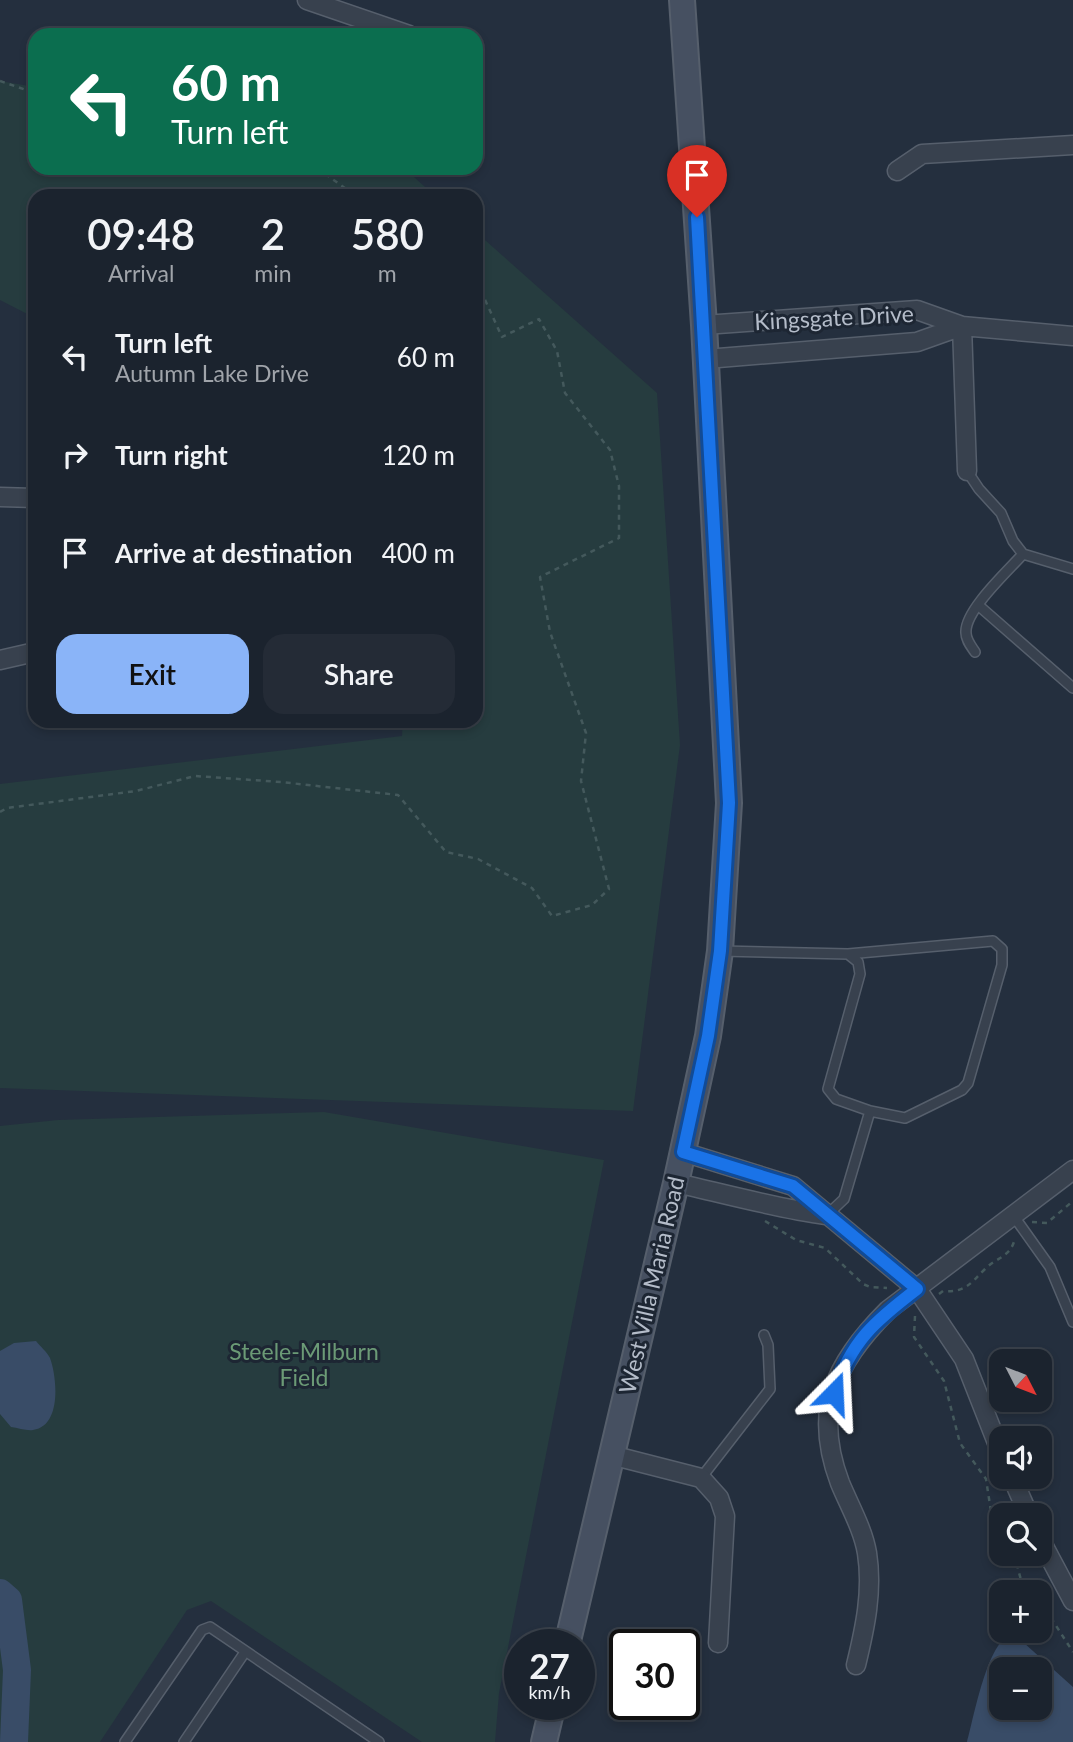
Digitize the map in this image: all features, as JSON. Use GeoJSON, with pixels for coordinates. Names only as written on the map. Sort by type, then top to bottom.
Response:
{"type":"FeatureCollection","features":[{"type":"Feature","properties":{"kind":"main road","name":"West Villa Maria Road"},"geometry":{"type":"LineString","coordinates":[[571,1629],[683,1152],[708,1036],[720,951],[729,803],[706,359],[682,0]]}},
{"type":"Feature","properties":{"kind":"main road"},"geometry":{"type":"LineString","coordinates":[[544,1742],[549,1720]]}},
{"type":"Feature","properties":{"kind":"street"},"geometry":{"type":"LineString","coordinates":[[307,0],[388,28]]}},
{"type":"Feature","properties":{"kind":"street"},"geometry":{"type":"LineString","coordinates":[[897,171],[922,153],[1073,145]]}},
{"type":"Feature","properties":{"kind":"street","name":"Kingsgate Drive"},"geometry":{"type":"LineString","coordinates":[[704,325],[917,310],[962,326],[1073,336]]}},
{"type":"Feature","properties":{"kind":"street"},"geometry":{"type":"LineString","coordinates":[[962,326],[967,471]]}},
{"type":"Feature","properties":{"kind":"street","name":"Kingsgate Drive"},"geometry":{"type":"LineString","coordinates":[[706,359],[917,342],[962,326]]}},
{"type":"Feature","properties":{"kind":"street"},"geometry":{"type":"LineString","coordinates":[[0,497],[28,498]]}},
{"type":"Feature","properties":{"kind":"street"},"geometry":{"type":"LineString","coordinates":[[0,660],[28,654]]}},
{"type":"Feature","properties":{"kind":"street"},"geometry":{"type":"LineString","coordinates":[[683,1152],[793,1186],[827,1215],[916,1297],[964,1359],[990,1426]]}},
{"type":"Feature","properties":{"kind":"street"},"geometry":{"type":"LineString","coordinates":[[856,1664],[869,1603],[867,1550],[839,1479],[828,1442],[826,1417],[843,1365],[862,1336],[1018,1221],[1073,1170]]}},
{"type":"Feature","properties":{"kind":"street"},"geometry":{"type":"LineString","coordinates":[[676,1183],[781,1209],[827,1215]]}},
{"type":"Feature","properties":{"kind":"street"},"geometry":{"type":"LineString","coordinates":[[611,1455],[701,1478],[719,1497],[725,1516],[718,1643]]}},
{"type":"Feature","properties":{"kind":"street"},"geometry":{"type":"LineString","coordinates":[[1052,1562],[1073,1601]]}},
{"type":"Feature","properties":{"kind":"lane"},"geometry":{"type":"LineString","coordinates":[[967,471],[1001,513],[1013,541],[1023,554],[1073,569]]}},
{"type":"Feature","properties":{"kind":"lane"},"geometry":{"type":"LineString","coordinates":[[975,653],[966,636],[966,624],[1023,554]]}},
{"type":"Feature","properties":{"kind":"lane"},"geometry":{"type":"LineString","coordinates":[[978,606],[1073,688]]}},
{"type":"Feature","properties":{"kind":"lane"},"geometry":{"type":"LineString","coordinates":[[720,951],[848,954],[993,941],[1002,949],[1002,965],[968,1083],[961,1090],[905,1118],[870,1111],[836,1099],[828,1089],[860,974],[858,962],[848,954]]}},
{"type":"Feature","properties":{"kind":"lane"},"geometry":{"type":"LineString","coordinates":[[827,1215],[844,1199],[870,1111]]}},
{"type":"Feature","properties":{"kind":"lane"},"geometry":{"type":"LineString","coordinates":[[1018,1221],[1050,1268],[1073,1322]]}},
{"type":"Feature","properties":{"kind":"lane"},"geometry":{"type":"LineString","coordinates":[[701,1478],[770,1389],[772,1378],[764,1335]]}},
{"type":"Feature","properties":{"kind":"lane"},"geometry":{"type":"LineString","coordinates":[[125,1742],[202,1630],[210,1628],[379,1742]]}},
{"type":"Feature","properties":{"kind":"lane"},"geometry":{"type":"LineString","coordinates":[[184,1742],[245,1652]]}},
{"type":"Feature","properties":{"kind":"path"},"geometry":{"type":"LineString","coordinates":[[0,81],[28,91]]}},
{"type":"Feature","properties":{"kind":"path"},"geometry":{"type":"LineString","coordinates":[[327,175],[346,189]]}},
{"type":"Feature","properties":{"kind":"path"},"geometry":{"type":"LineString","coordinates":[[0,812],[7,808],[136,790],[195,776],[398,795],[446,852],[478,859],[532,888],[552,916],[592,905],[609,890],[581,781],[586,733],[550,632],[540,577],[619,538],[619,486],[610,450],[565,393],[558,351],[539,319],[502,337],[483,295]]}},
{"type":"Feature","properties":{"kind":"path"},"geometry":{"type":"LineString","coordinates":[[756,1220],[764,1220],[796,1240],[825,1248],[863,1284],[892,1288],[916,1297],[943,1291],[958,1292],[974,1283],[987,1267],[1010,1253],[1018,1221],[1047,1223],[1073,1201]]}},
{"type":"Feature","properties":{"kind":"path"},"geometry":{"type":"LineString","coordinates":[[916,1297],[914,1337],[944,1381],[960,1443],[986,1479],[990,1503]]}},
{"type":"Feature","properties":{"kind":"path"},"geometry":{"type":"LineString","coordinates":[[1052,1620],[1073,1652]]}},
{"type":"Feature","properties":{"kind":"green space"},"geometry":{"type":"Polygon","coordinates":[[[0,81],[28,86],[28,175],[412,175],[427,189],[28,189],[28,314],[0,300],[0,81]]]}},
{"type":"Feature","properties":{"kind":"green space"},"geometry":{"type":"Polygon","coordinates":[[[483,238],[657,393],[680,745],[633,1111],[0,1088],[0,784],[402,736],[403,728],[483,728],[483,238]]]}},
{"type":"Feature","properties":{"kind":"green space","name":"Steele-Milburn Field"},"geometry":{"type":"Polygon","coordinates":[[[324,1112],[604,1160],[512,1629],[504,1629],[504,1668],[495,1742],[422,1742],[211,1601],[187,1610],[100,1742],[0,1742],[0,1126],[58,1120],[324,1112]]]}},
{"type":"Feature","properties":{"kind":"water"},"geometry":{"type":"Polygon","coordinates":[[[36,1341],[49,1356],[52,1366],[55,1388],[53,1410],[42,1427],[31,1430],[11,1427],[0,1414],[0,1351],[14,1343],[36,1341]]]}},
{"type":"Feature","properties":{"kind":"water"},"geometry":{"type":"Polygon","coordinates":[[[1001,1643],[1024,1643],[1040,1657],[992,1657],[1001,1643]]]}},
{"type":"Feature","properties":{"kind":"water"},"geometry":{"type":"Polygon","coordinates":[[[989,1664],[989,1720],[1052,1720],[1052,1668],[1073,1687],[1073,1742],[967,1742],[989,1664]]]}},
{"type":"Feature","properties":{"kind":"waterway"},"geometry":{"type":"LineString","coordinates":[[0,1593],[8,1600],[17,1670],[14,1742]]}},
{"type":"Feature","properties":{"kind":"route"},"geometry":{"type":"LineString","coordinates":[[697,217],[729,803],[720,951],[708,1036],[683,1152],[793,1186],[917,1289],[888,1310],[862,1336],[843,1365],[834,1393]]}}]}
